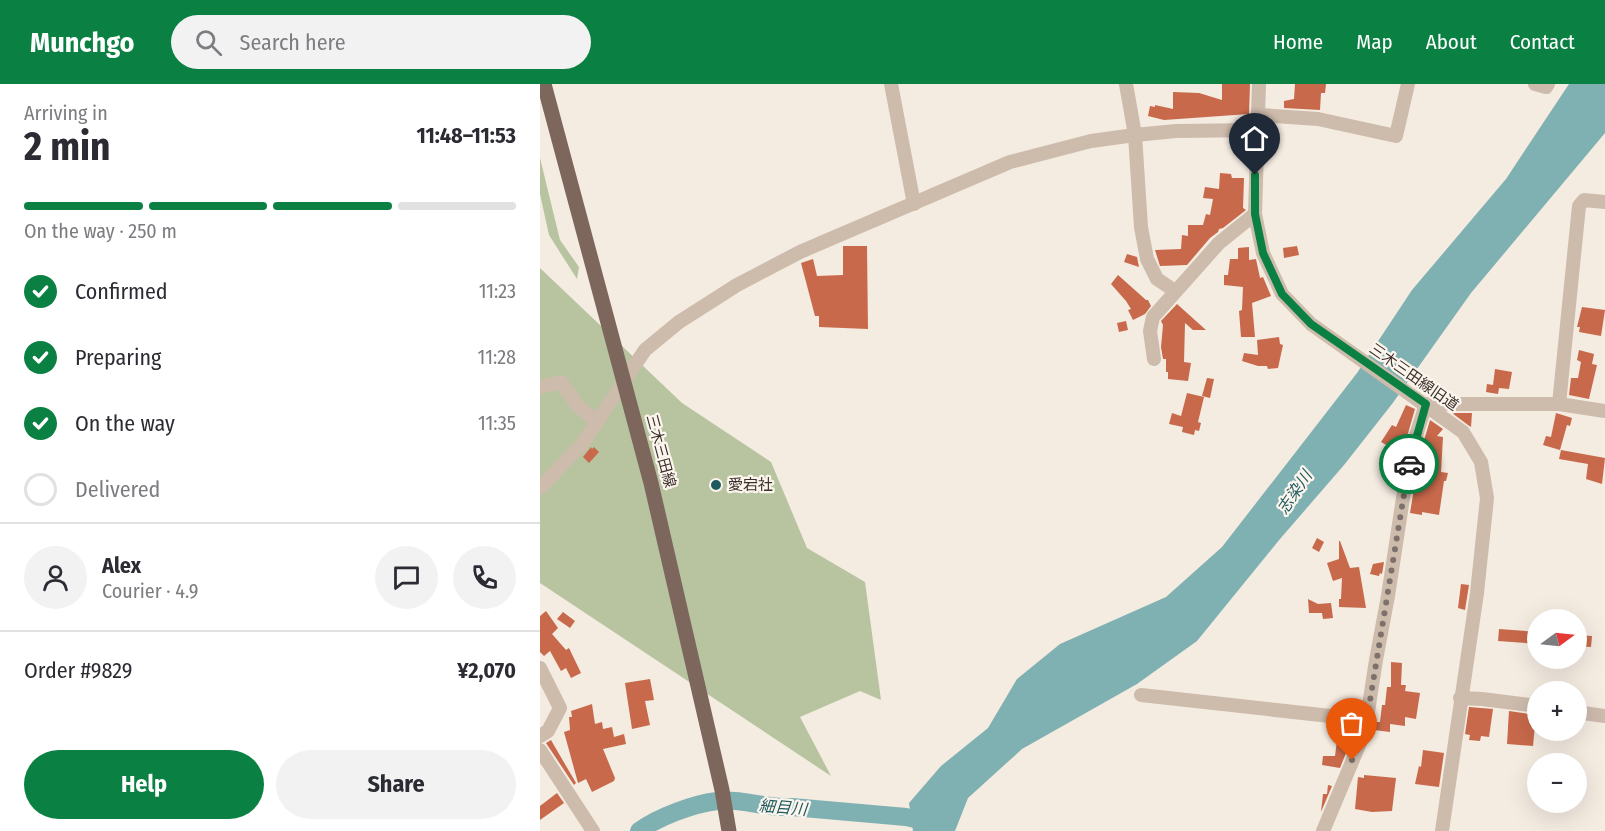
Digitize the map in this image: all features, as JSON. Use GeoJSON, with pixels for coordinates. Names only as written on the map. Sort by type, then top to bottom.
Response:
{"type":"FeatureCollection","features":[{"type":"Feature","properties":{"kind":"main road","name":"三木三田線"},"geometry":{"type":"LineString","coordinates":[[544,84],[656,505],[722,790],[728,829]]}},
{"type":"Feature","properties":{"kind":"street"},"geometry":{"type":"LineString","coordinates":[[891,84],[914,204]]}},
{"type":"Feature","properties":{"kind":"street"},"geometry":{"type":"LineString","coordinates":[[1126,84],[1135,135],[1141,227],[1147,259],[1157,279],[1175,291]]}},
{"type":"Feature","properties":{"kind":"street","name":"三木三田線旧道"},"geometry":{"type":"LineString","coordinates":[[1259,84],[1255,214],[1263,253],[1282,294],[1311,324],[1463,432],[1481,462],[1487,498],[1477,593],[1442,831]]}},
{"type":"Feature","properties":{"kind":"street"},"geometry":{"type":"LineString","coordinates":[[1258,115],[1318,120],[1396,136],[1408,84]]}},
{"type":"Feature","properties":{"kind":"street"},"geometry":{"type":"LineString","coordinates":[[1535,84],[1546,87],[1548,84]]}},
{"type":"Feature","properties":{"kind":"street"},"geometry":{"type":"LineString","coordinates":[[540,488],[582,444],[645,350],[679,322],[737,285],[800,252],[1010,162],[1091,141],[1135,135],[1176,131],[1258,130]]}},
{"type":"Feature","properties":{"kind":"street"},"geometry":{"type":"LineString","coordinates":[[1559,404],[1579,206],[1584,200],[1605,202]]}},
{"type":"Feature","properties":{"kind":"street"},"geometry":{"type":"LineString","coordinates":[[1154,359],[1150,331],[1153,317],[1219,243],[1255,214]]}},
{"type":"Feature","properties":{"kind":"street"},"geometry":{"type":"LineString","coordinates":[[540,387],[561,382],[577,405],[596,421]]}},
{"type":"Feature","properties":{"kind":"street"},"geometry":{"type":"LineString","coordinates":[[1323,831],[1365,731],[1404,485],[1412,448],[1426,404],[1559,404],[1605,411]]}},
{"type":"Feature","properties":{"kind":"street"},"geometry":{"type":"LineString","coordinates":[[540,668],[561,708],[548,731],[540,736]]}},
{"type":"Feature","properties":{"kind":"street"},"geometry":{"type":"LineString","coordinates":[[1141,695],[1366,720]]}},
{"type":"Feature","properties":{"kind":"street"},"geometry":{"type":"LineString","coordinates":[[1460,698],[1527,705]]}},
{"type":"Feature","properties":{"kind":"street"},"geometry":{"type":"LineString","coordinates":[[1587,714],[1605,716]]}},
{"type":"Feature","properties":{"kind":"street"},"geometry":{"type":"LineString","coordinates":[[540,750],[593,831]]}},
{"type":"Feature","properties":{"kind":"green space"},"geometry":{"type":"Polygon","coordinates":[[[540,158],[560,240],[579,267],[577,279],[549,235],[540,194],[540,158]]]}},
{"type":"Feature","properties":{"kind":"green space"},"geometry":{"type":"Polygon","coordinates":[[[540,268],[682,403],[771,462],[807,548],[865,582],[881,700],[860,691],[800,717],[831,776],[540,583],[540,268]]]}},
{"type":"Feature","properties":{"kind":"water","name":"志染川"},"geometry":{"type":"Polygon","coordinates":[[[1569,84],[1605,84],[1605,133],[1471,293],[1392,404],[1344,465],[1197,641],[1137,684],[1022,749],[968,798],[955,831],[913,831],[909,803],[941,766],[988,728],[1017,679],[1060,644],[1166,597],[1222,547],[1357,373],[1412,290],[1506,179],[1569,84]]]}},
{"type":"Feature","properties":{"kind":"building"},"geometry":{"type":"Polygon","coordinates":[[[1222,84],[1250,84],[1249,114],[1164,120],[1148,116],[1150,106],[1173,109],[1173,92],[1199,93],[1222,100],[1222,84]]]}},
{"type":"Feature","properties":{"kind":"building"},"geometry":{"type":"Polygon","coordinates":[[[1295,84],[1326,84],[1325,93],[1321,93],[1320,110],[1284,108],[1284,101],[1294,99],[1295,84]]]}},
{"type":"Feature","properties":{"kind":"building"},"geometry":{"type":"Polygon","coordinates":[[[1220,173],[1231,174],[1232,178],[1244,178],[1243,208],[1246,210],[1219,229],[1187,265],[1160,266],[1155,250],[1181,249],[1182,235],[1188,236],[1188,225],[1203,225],[1206,214],[1210,215],[1213,199],[1203,198],[1205,187],[1219,189],[1220,173]]]}},
{"type":"Feature","properties":{"kind":"building"},"geometry":{"type":"Polygon","coordinates":[[[843,246],[867,246],[868,329],[819,327],[819,316],[815,316],[801,263],[813,259],[817,276],[843,275],[843,246]]]}},
{"type":"Feature","properties":{"kind":"building"},"geometry":{"type":"Polygon","coordinates":[[[1297,246],[1299,255],[1284,258],[1283,248],[1297,246]]]}},
{"type":"Feature","properties":{"kind":"building"},"geometry":{"type":"Polygon","coordinates":[[[1249,247],[1249,260],[1256,259],[1260,278],[1263,277],[1271,296],[1252,303],[1255,337],[1241,337],[1239,311],[1242,310],[1243,287],[1224,285],[1224,275],[1228,275],[1230,259],[1238,259],[1238,248],[1249,247]]]}},
{"type":"Feature","properties":{"kind":"building"},"geometry":{"type":"Polygon","coordinates":[[[1127,254],[1137,257],[1139,267],[1124,262],[1127,254]]]}},
{"type":"Feature","properties":{"kind":"building"},"geometry":{"type":"Polygon","coordinates":[[[1118,275],[1148,300],[1151,306],[1145,314],[1133,320],[1128,310],[1131,309],[1111,284],[1118,275]]]}},
{"type":"Feature","properties":{"kind":"building"},"geometry":{"type":"Polygon","coordinates":[[[1177,304],[1206,330],[1193,330],[1185,323],[1184,362],[1191,363],[1188,381],[1168,379],[1166,359],[1163,359],[1161,347],[1163,325],[1161,321],[1177,304]]]}},
{"type":"Feature","properties":{"kind":"building"},"geometry":{"type":"Polygon","coordinates":[[[1582,307],[1605,310],[1601,336],[1579,332],[1580,327],[1577,327],[1582,307]]]}},
{"type":"Feature","properties":{"kind":"building"},"geometry":{"type":"Polygon","coordinates":[[[1126,321],[1128,330],[1119,332],[1117,323],[1126,321]]]}},
{"type":"Feature","properties":{"kind":"building"},"geometry":{"type":"Polygon","coordinates":[[[1279,337],[1280,344],[1283,345],[1278,368],[1268,369],[1267,366],[1242,361],[1244,353],[1258,355],[1257,340],[1279,337]]]}},
{"type":"Feature","properties":{"kind":"building"},"geometry":{"type":"Polygon","coordinates":[[[1579,350],[1594,354],[1592,364],[1597,365],[1589,399],[1569,395],[1571,378],[1578,378],[1581,362],[1577,360],[1579,350]]]}},
{"type":"Feature","properties":{"kind":"building"},"geometry":{"type":"Polygon","coordinates":[[[1495,369],[1512,372],[1509,389],[1499,388],[1498,394],[1486,392],[1487,384],[1493,385],[1495,369]]]}},
{"type":"Feature","properties":{"kind":"building"},"geometry":{"type":"Polygon","coordinates":[[[1207,378],[1214,379],[1210,398],[1202,396],[1207,378]]]}},
{"type":"Feature","properties":{"kind":"building"},"geometry":{"type":"Polygon","coordinates":[[[1409,382],[1433,382],[1433,390],[1418,389],[1409,382]]]}},
{"type":"Feature","properties":{"kind":"building"},"geometry":{"type":"Polygon","coordinates":[[[1187,393],[1204,397],[1198,422],[1201,423],[1199,431],[1195,430],[1194,435],[1182,432],[1183,427],[1169,424],[1172,413],[1181,416],[1187,393]]]}},
{"type":"Feature","properties":{"kind":"building"},"geometry":{"type":"Polygon","coordinates":[[[1406,405],[1415,409],[1402,454],[1381,442],[1392,425],[1396,427],[1406,405]]]}},
{"type":"Feature","properties":{"kind":"building"},"geometry":{"type":"Polygon","coordinates":[[[1452,413],[1472,413],[1471,427],[1468,425],[1452,413]]]}},
{"type":"Feature","properties":{"kind":"building"},"geometry":{"type":"Polygon","coordinates":[[[1556,413],[1572,418],[1570,426],[1567,425],[1560,450],[1543,445],[1546,436],[1551,437],[1556,413]]]}},
{"type":"Feature","properties":{"kind":"building"},"geometry":{"type":"Polygon","coordinates":[[[1430,420],[1443,429],[1437,436],[1443,437],[1441,472],[1448,473],[1444,481],[1439,515],[1422,512],[1422,515],[1410,513],[1418,465],[1421,466],[1423,444],[1430,420]]]}},
{"type":"Feature","properties":{"kind":"building"},"geometry":{"type":"Polygon","coordinates":[[[591,447],[599,452],[589,463],[583,457],[591,447]]]}},
{"type":"Feature","properties":{"kind":"building"},"geometry":{"type":"Polygon","coordinates":[[[1561,450],[1605,458],[1602,484],[1586,479],[1588,464],[1559,459],[1561,450]]]}},
{"type":"Feature","properties":{"kind":"building"},"geometry":{"type":"Polygon","coordinates":[[[1382,457],[1401,457],[1399,467],[1382,466],[1382,457]]]}},
{"type":"Feature","properties":{"kind":"building"},"geometry":{"type":"Polygon","coordinates":[[[1317,538],[1324,542],[1319,552],[1312,548],[1317,538]]]}},
{"type":"Feature","properties":{"kind":"building"},"geometry":{"type":"Polygon","coordinates":[[[1339,541],[1350,568],[1359,567],[1366,608],[1339,607],[1342,578],[1333,581],[1327,563],[1339,559],[1339,541]]]}},
{"type":"Feature","properties":{"kind":"building"},"geometry":{"type":"Polygon","coordinates":[[[1384,562],[1382,574],[1380,573],[1379,576],[1370,574],[1373,564],[1384,562]]]}},
{"type":"Feature","properties":{"kind":"building"},"geometry":{"type":"Polygon","coordinates":[[[1461,584],[1469,585],[1465,610],[1458,608],[1461,584]]]}},
{"type":"Feature","properties":{"kind":"building"},"geometry":{"type":"Polygon","coordinates":[[[1308,599],[1318,604],[1331,603],[1333,618],[1323,619],[1322,613],[1309,613],[1308,599]]]}},
{"type":"Feature","properties":{"kind":"building"},"geometry":{"type":"Polygon","coordinates":[[[546,611],[558,628],[552,634],[566,650],[569,648],[581,673],[571,678],[566,668],[561,671],[550,651],[544,656],[540,652],[540,616],[546,611]]]}},
{"type":"Feature","properties":{"kind":"building"},"geometry":{"type":"Polygon","coordinates":[[[563,612],[575,621],[570,628],[557,619],[563,612]]]}},
{"type":"Feature","properties":{"kind":"building"},"geometry":{"type":"Polygon","coordinates":[[[1499,629],[1527,631],[1527,643],[1498,641],[1499,629]]]}},
{"type":"Feature","properties":{"kind":"building"},"geometry":{"type":"Polygon","coordinates":[[[1587,636],[1592,636],[1591,647],[1587,647],[1587,636]]]}},
{"type":"Feature","properties":{"kind":"building"},"geometry":{"type":"Polygon","coordinates":[[[1391,662],[1402,663],[1401,685],[1406,685],[1405,691],[1420,693],[1416,719],[1405,717],[1405,726],[1390,724],[1390,732],[1374,730],[1376,722],[1380,722],[1387,687],[1391,687],[1391,662]]]}},
{"type":"Feature","properties":{"kind":"building"},"geometry":{"type":"Polygon","coordinates":[[[650,679],[654,700],[645,701],[650,725],[632,729],[625,683],[650,679]]]}},
{"type":"Feature","properties":{"kind":"building"},"geometry":{"type":"Polygon","coordinates":[[[592,704],[595,724],[602,722],[603,729],[612,727],[614,737],[624,734],[626,744],[603,749],[615,778],[614,781],[592,792],[586,779],[578,783],[564,732],[570,730],[571,711],[592,704]]]}},
{"type":"Feature","properties":{"kind":"building"},"geometry":{"type":"Polygon","coordinates":[[[1469,707],[1493,709],[1489,737],[1481,736],[1480,741],[1469,740],[1470,735],[1465,734],[1469,707]]]}},
{"type":"Feature","properties":{"kind":"building"},"geometry":{"type":"Polygon","coordinates":[[[1509,711],[1527,714],[1527,741],[1533,741],[1533,746],[1507,744],[1509,711]]]}},
{"type":"Feature","properties":{"kind":"building"},"geometry":{"type":"Polygon","coordinates":[[[1345,732],[1354,733],[1340,768],[1322,765],[1323,756],[1335,756],[1338,733],[1345,734],[1345,732]]]}},
{"type":"Feature","properties":{"kind":"building"},"geometry":{"type":"Polygon","coordinates":[[[551,740],[576,783],[574,785],[546,743],[551,740]]]}},
{"type":"Feature","properties":{"kind":"building"},"geometry":{"type":"Polygon","coordinates":[[[1423,750],[1444,753],[1439,787],[1415,784],[1419,766],[1421,767],[1423,750]]]}},
{"type":"Feature","properties":{"kind":"building"},"geometry":{"type":"Polygon","coordinates":[[[1364,775],[1396,778],[1392,811],[1372,812],[1355,809],[1358,777],[1364,778],[1364,775]]]}},
{"type":"Feature","properties":{"kind":"building"},"geometry":{"type":"Polygon","coordinates":[[[1328,785],[1332,786],[1321,812],[1323,794],[1327,794],[1328,785]]]}},
{"type":"Feature","properties":{"kind":"building"},"geometry":{"type":"Polygon","coordinates":[[[557,793],[564,803],[540,820],[540,806],[557,793]]]}},
{"type":"Feature","properties":{"kind":"waterway","name":"細目川"},"geometry":{"type":"LineString","coordinates":[[639,831],[666,816],[687,808],[726,800],[906,817],[933,823]]}},
{"type":"Feature","properties":{"kind":"way so far"},"geometry":{"type":"LineString","coordinates":[[1352,760],[1365,731],[1409,464]]}},
{"type":"Feature","properties":{"kind":"place","name":"愛宕社"},"geometry":{"type":"Point","coordinates":[716,485]}},
{"type":"Feature","properties":{"kind":"route"},"geometry":{"type":"LineString","coordinates":[[1255,175],[1255,214],[1263,253],[1282,294],[1311,324],[1426,404],[1409,464]]}}]}
